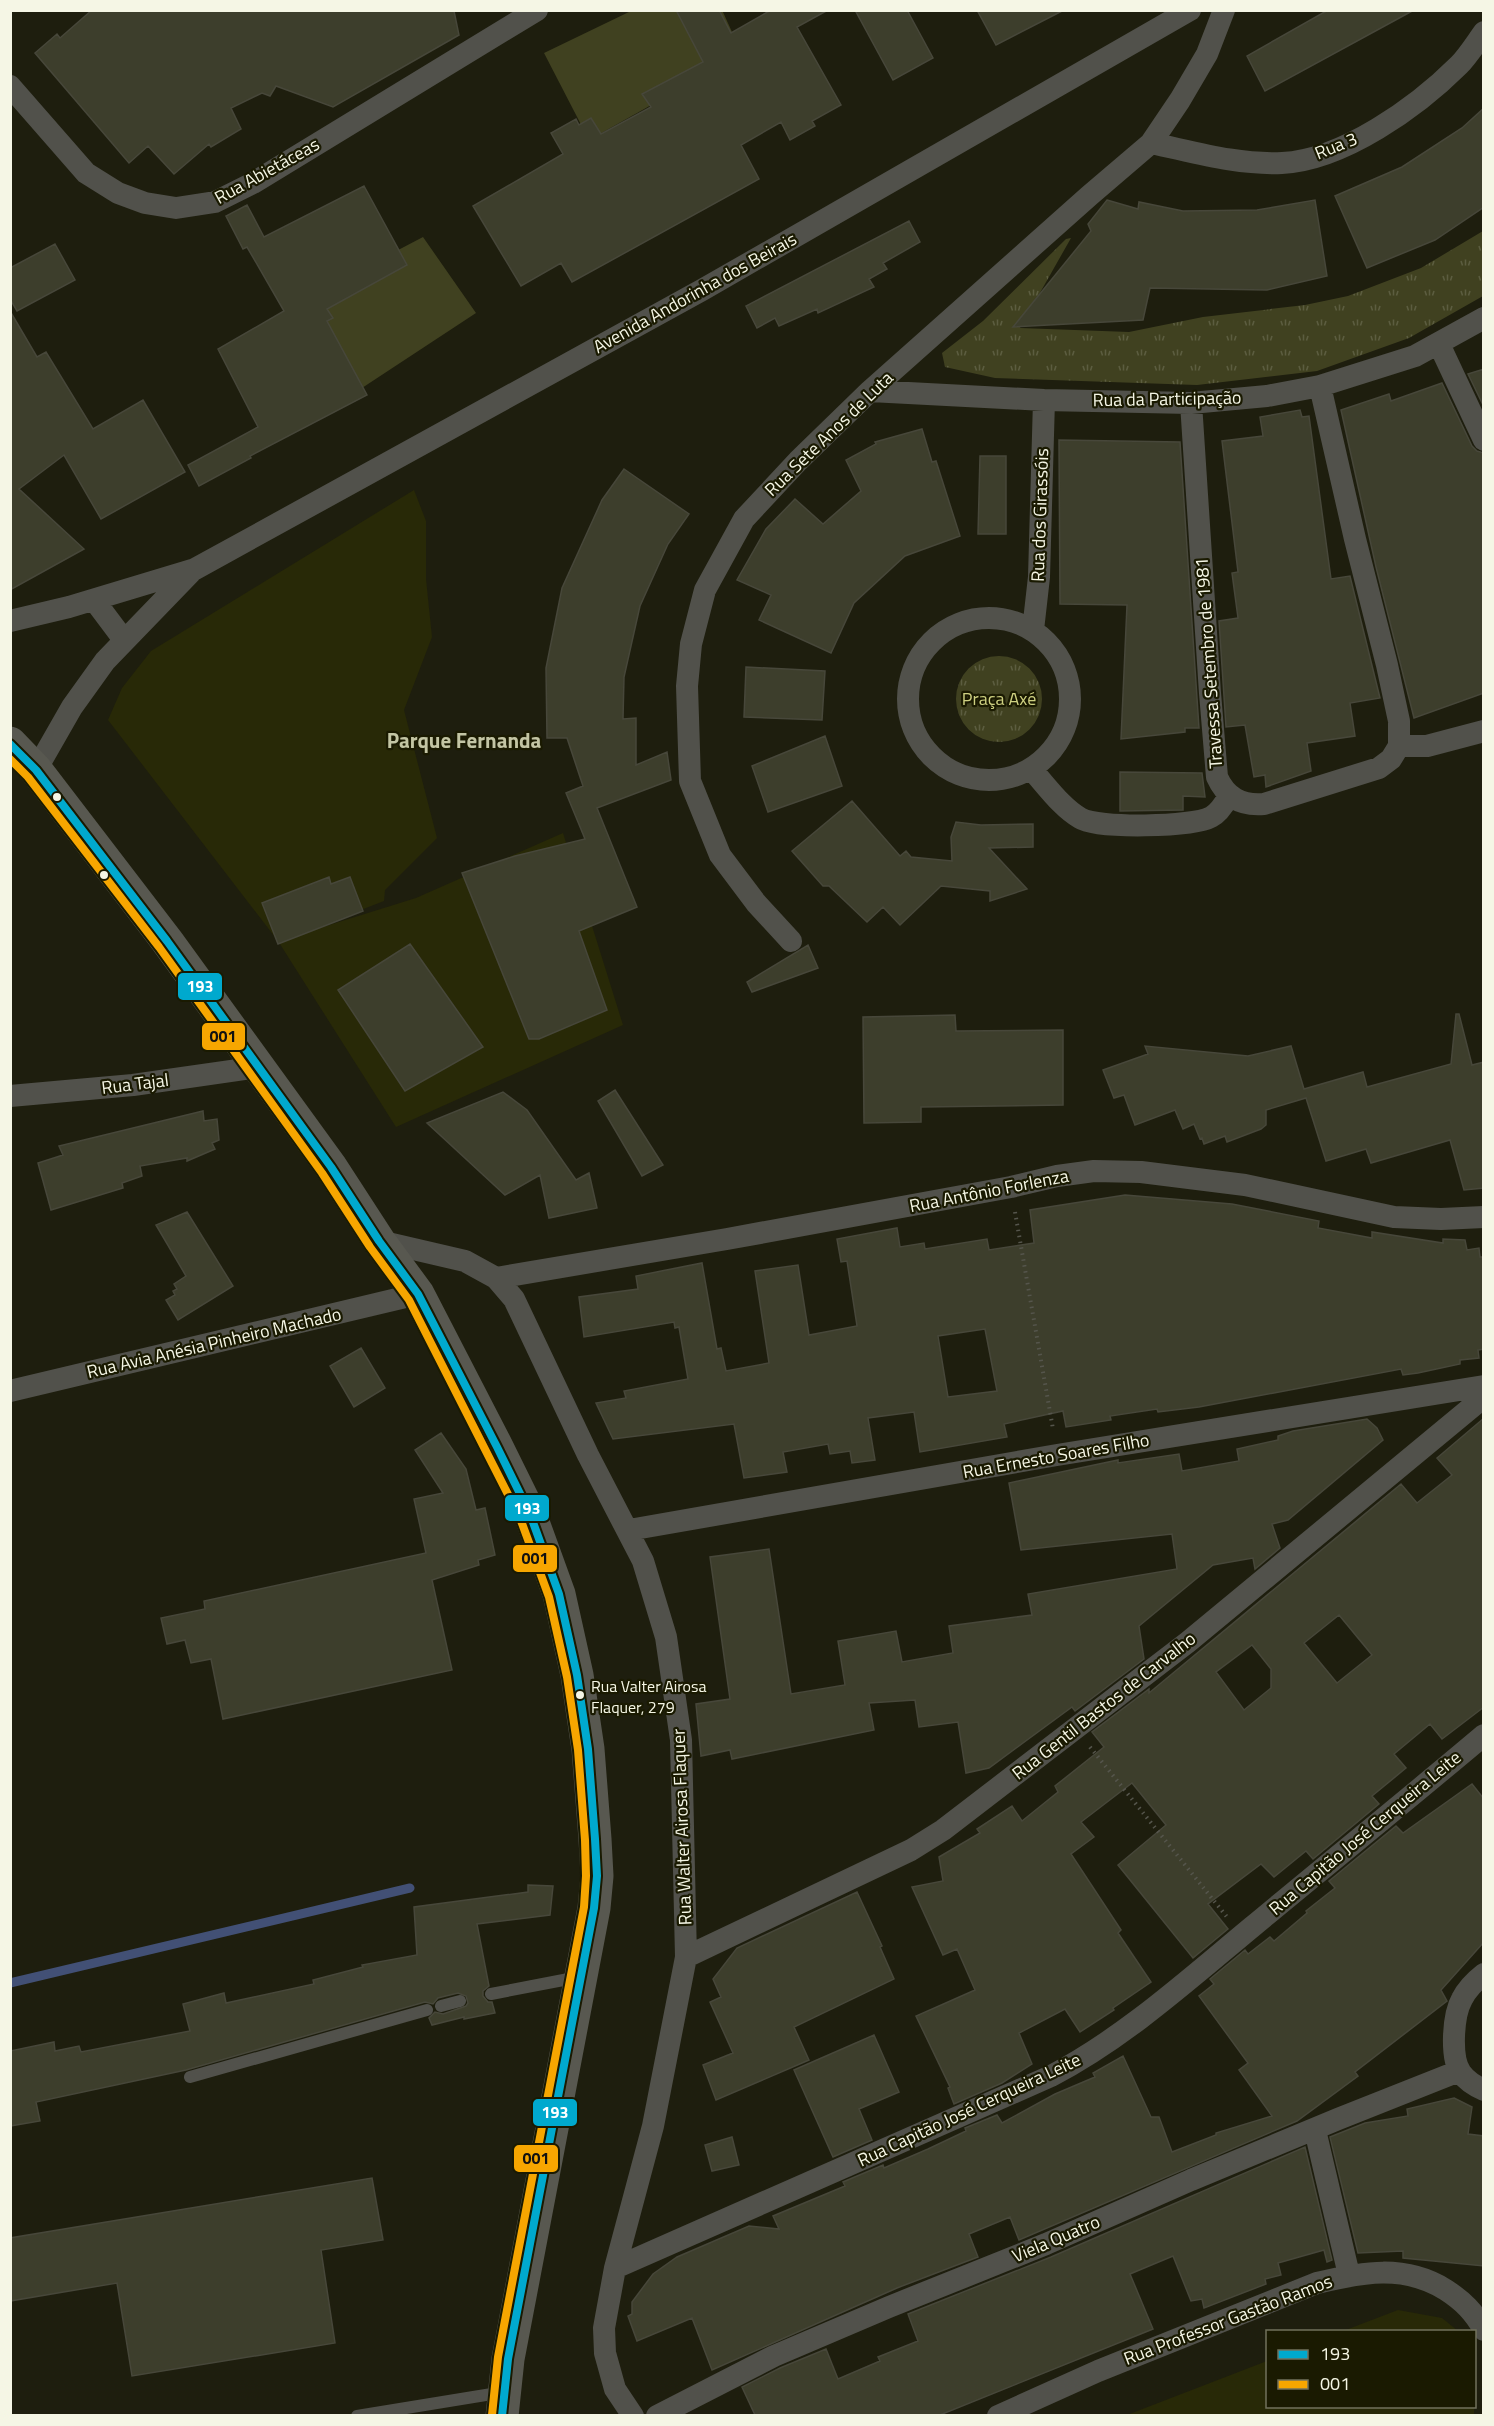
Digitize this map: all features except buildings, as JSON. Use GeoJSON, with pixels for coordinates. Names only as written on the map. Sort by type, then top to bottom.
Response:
{"type":"FeatureCollection","features":[{"type":"Feature","properties":{"kind":"main road"},"geometry":{"type":"LineString","coordinates":[[10,742],[36,770],[167,941],[331,1167],[379,1241],[418,1294],[530,1514],[559,1594],[577,1675],[588,1749],[597,1875],[594,1908],[508,2359],[503,2404]]}},
{"type":"Feature","properties":{"kind":"street","name":"Rua Abietáceas"},"geometry":{"type":"LineString","coordinates":[[10,86],[86,172],[118,193],[145,203],[176,208],[215,202],[253,183],[537,10]]}},
{"type":"Feature","properties":{"kind":"street","name":"Avenida Andorinha dos Beirais"},"geometry":{"type":"LineString","coordinates":[[10,621],[94,600],[195,569],[702,290],[1190,10]]}},
{"type":"Feature","properties":{"kind":"street","name":"Rua Sete Anos de Luta"},"geometry":{"type":"LineString","coordinates":[[791,941],[756,903],[720,855],[690,781],[687,686],[691,644],[705,590],[744,519],[798,461],[870,391],[1089,195],[1151,143],[1207,54],[1224,10]]}},
{"type":"Feature","properties":{"kind":"street","name":"Rua 3"},"geometry":{"type":"LineString","coordinates":[[1151,143],[1239,162],[1283,163],[1322,154],[1356,140],[1405,111],[1460,64],[1484,32]]}},
{"type":"Feature","properties":{"kind":"street","name":"Rua da Participação"},"geometry":{"type":"LineString","coordinates":[[870,391],[1044,400],[1191,403],[1267,396],[1320,386],[1415,356],[1484,318]]}},
{"type":"Feature","properties":{"kind":"street"},"geometry":{"type":"LineString","coordinates":[[1439,344],[1484,440]]}},
{"type":"Feature","properties":{"kind":"street"},"geometry":{"type":"LineString","coordinates":[[1031,769],[1080,818],[1095,824],[1157,825],[1200,820],[1212,816],[1229,796],[1252,805],[1263,804],[1378,768],[1391,759],[1399,746],[1396,706],[1320,386]]}},
{"type":"Feature","properties":{"kind":"street","name":"Rua dos Girassóis"},"geometry":{"type":"LineString","coordinates":[[1033,630],[1039,577],[1044,400]]}},
{"type":"Feature","properties":{"kind":"street","name":"Travessa Setembro de 1981"},"geometry":{"type":"LineString","coordinates":[[1191,403],[1217,777],[1222,789],[1229,796]]}},
{"type":"Feature","properties":{"kind":"street","name":"Avenida Andorinha dos Beirais"},"geometry":{"type":"LineString","coordinates":[[36,770],[72,706],[124,640],[195,569]]}},
{"type":"Feature","properties":{"kind":"street"},"geometry":{"type":"LineString","coordinates":[[94,600],[124,640]]}},
{"type":"Feature","properties":{"kind":"street"},"geometry":{"type":"LineString","coordinates":[[982,617],[1009,619],[1033,630],[1054,648],[1067,672],[1071,700],[1066,727],[1053,751],[1031,769],[1007,779],[980,780],[955,773],[933,758],[917,737],[909,711],[909,684],[918,659],[934,638],[957,623],[982,617]]}},
{"type":"Feature","properties":{"kind":"street"},"geometry":{"type":"LineString","coordinates":[[1399,746],[1427,746],[1484,731]]}},
{"type":"Feature","properties":{"kind":"street","name":"Rua Tajal"},"geometry":{"type":"LineString","coordinates":[[10,1096],[133,1084],[258,1067]]}},
{"type":"Feature","properties":{"kind":"street","name":"Rua Antônio Forlenza"},"geometry":{"type":"LineString","coordinates":[[496,1278],[727,1239],[1011,1187],[1057,1176],[1094,1171],[1141,1172],[1245,1185],[1394,1217],[1484,1218]]}},
{"type":"Feature","properties":{"kind":"street","name":"Rua Walter Airosa Flaquer"},"geometry":{"type":"LineString","coordinates":[[379,1241],[465,1262],[496,1278],[514,1299],[588,1455],[644,1561],[666,1637],[681,1740],[686,1957],[653,2126],[615,2268],[604,2328],[605,2353],[615,2389],[633,2415]]}},
{"type":"Feature","properties":{"kind":"street","name":"Rua Avia Anésia Pinheiro Machado"},"geometry":{"type":"LineString","coordinates":[[10,1391],[418,1294]]}},
{"type":"Feature","properties":{"kind":"street","name":"Rua Ernesto Soares Filho"},"geometry":{"type":"LineString","coordinates":[[629,1530],[1057,1455],[1484,1386]]}},
{"type":"Feature","properties":{"kind":"street","name":"Rua Gentil Bastos de Carvalho"},"geometry":{"type":"LineString","coordinates":[[686,1957],[911,1850],[944,1830],[1188,1642],[1484,1397]]}},
{"type":"Feature","properties":{"kind":"street","name":"Rua Capitão José Cerqueira Leite"},"geometry":{"type":"LineString","coordinates":[[615,2268],[1051,2076],[1081,2060],[1121,2032],[1242,1935],[1484,1735]]}},
{"type":"Feature","properties":{"kind":"street"},"geometry":{"type":"LineString","coordinates":[[1484,1974],[1460,2001],[1454,2051],[1459,2071],[1484,2090]]}},
{"type":"Feature","properties":{"kind":"street","name":"Viela Quatro"},"geometry":{"type":"LineString","coordinates":[[657,2415],[774,2356],[1459,2071]]}},
{"type":"Feature","properties":{"kind":"street"},"geometry":{"type":"LineString","coordinates":[[1315,2130],[1329,2180],[1349,2275]]}},
{"type":"Feature","properties":{"kind":"street","name":"Rua Professor Gastão Ramos"},"geometry":{"type":"LineString","coordinates":[[998,2415],[1098,2371],[1317,2283],[1349,2275],[1387,2271],[1430,2280],[1475,2313],[1484,2330]]}},
{"type":"Feature","properties":{"kind":"lane"},"geometry":{"type":"LineString","coordinates":[[491,1994],[580,1977]]}},
{"type":"Feature","properties":{"kind":"lane"},"geometry":{"type":"LineString","coordinates":[[441,2006],[460,2001]]}},
{"type":"Feature","properties":{"kind":"lane"},"geometry":{"type":"LineString","coordinates":[[190,2077],[427,2010]]}},
{"type":"Feature","properties":{"kind":"lane"},"geometry":{"type":"LineString","coordinates":[[357,2415],[503,2404]]}},
{"type":"Feature","properties":{"kind":"path"},"geometry":{"type":"LineString","coordinates":[[1011,1187],[1057,1455]]}},
{"type":"Feature","properties":{"kind":"path"},"geometry":{"type":"LineString","coordinates":[[1075,1728],[1242,1935]]}},
{"type":"Feature","properties":{"kind":"shaded area"},"geometry":{"type":"Polygon","coordinates":[[[414,490],[426,521],[426,579],[432,637],[404,710],[437,838],[385,890],[384,901],[294,936],[416,898],[563,833],[623,1025],[396,1127],[278,941],[108,720],[122,688],[151,651],[414,490]]]}},
{"type":"Feature","properties":{"kind":"shaded area"},"geometry":{"type":"Polygon","coordinates":[[[1398,2310],[1442,2318],[1457,2330],[1346,2330],[1398,2310]]]}},
{"type":"Feature","properties":{"kind":"shaded area"},"geometry":{"type":"Polygon","coordinates":[[[1266,2361],[1266,2408],[1474,2408],[1474,2415],[1127,2415],[1266,2361]]]}},
{"type":"Feature","properties":{"kind":"green space"},"geometry":{"type":"Polygon","coordinates":[[[722,10],[742,54],[589,140],[544,53],[631,11],[722,10]]]}},
{"type":"Feature","properties":{"kind":"green space"},"geometry":{"type":"Polygon","coordinates":[[[1483,231],[1483,296],[1409,338],[1317,371],[1197,385],[995,378],[945,367],[942,353],[983,321],[1066,239],[1071,238],[1020,328],[1129,332],[1203,317],[1305,305],[1348,296],[1421,268],[1483,231]]]}},
{"type":"Feature","properties":{"kind":"green space"},"geometry":{"type":"Polygon","coordinates":[[[423,237],[476,313],[289,436],[320,291],[423,237]]]}},
{"type":"Feature","properties":{"kind":"green space","name":"Praça Axé"},"geometry":{"type":"Polygon","coordinates":[[[999,656],[1015,660],[1029,669],[1038,683],[1042,699],[1038,715],[1029,729],[1015,738],[999,742],[983,738],[969,729],[960,715],[956,699],[960,683],[969,669],[983,660],[999,656]]]}},
{"type":"Feature","properties":{"kind":"waterway"},"geometry":{"type":"LineString","coordinates":[[10,1983],[410,1888]]}},
{"type":"Feature","properties":{"kind":"transit line","name":"193"},"geometry":{"type":"LineString","coordinates":[[10,744],[36,770],[167,941],[331,1167],[379,1241],[418,1294],[530,1514],[559,1594],[577,1675],[588,1749],[597,1876],[594,1908],[508,2359],[502,2416]]}},
{"type":"Feature","properties":{"kind":"transit line","name":"001"},"geometry":{"type":"LineString","coordinates":[[10,759],[28,777],[159,947],[322,1173],[370,1247],[409,1300],[520,1518],[549,1597],[567,1677],[578,1750],[585,1840],[584,1907],[498,2357],[492,2415]]}},
{"type":"Feature","properties":{"kind":"place","name":"Rua Valter Airosa Flaquer, 279"},"geometry":{"type":"Point","coordinates":[580,1695]}},
{"type":"Feature","properties":{"kind":"district","name":"Parque Fernanda"},"geometry":{"type":"Point","coordinates":[464,741]}}]}
